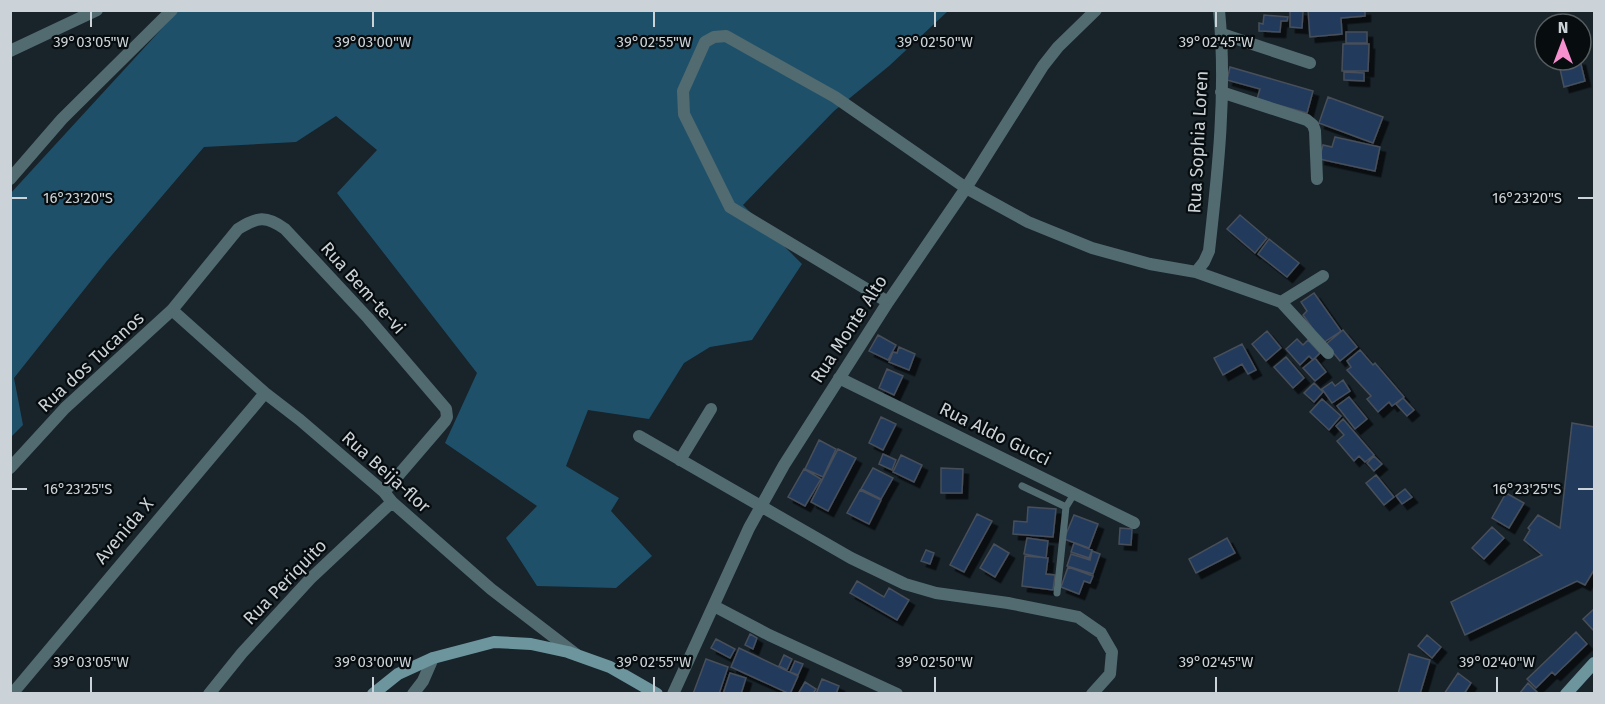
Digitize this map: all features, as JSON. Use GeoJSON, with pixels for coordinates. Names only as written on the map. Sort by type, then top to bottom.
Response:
{"type":"FeatureCollection","features":[{"type":"Feature","properties":{"kind":"main road"},"geometry":{"type":"LineString","coordinates":[[373,693],[398,674],[433,658],[494,642],[531,644],[579,656],[610,667],[657,693]]}},
{"type":"Feature","properties":{"kind":"main road"},"geometry":{"type":"LineString","coordinates":[[1566,693],[1594,663]]}},
{"type":"Feature","properties":{"kind":"street"},"geometry":{"type":"LineString","coordinates":[[10,51],[98,10]]}},
{"type":"Feature","properties":{"kind":"street"},"geometry":{"type":"LineString","coordinates":[[10,179],[62,119],[172,10]]}},
{"type":"Feature","properties":{"kind":"street","name":"Rua Monte Alto"},"geometry":{"type":"LineString","coordinates":[[673,693],[761,506],[784,465],[888,302],[966,188],[1043,66],[1058,47],[1096,10]]}},
{"type":"Feature","properties":{"kind":"street","name":"Rua Sophia Loren"},"geometry":{"type":"LineString","coordinates":[[1196,272],[1209,251],[1219,155],[1222,34],[1219,10]]}},
{"type":"Feature","properties":{"kind":"street"},"geometry":{"type":"LineString","coordinates":[[1222,34],[1310,63]]}},
{"type":"Feature","properties":{"kind":"street"},"geometry":{"type":"LineString","coordinates":[[888,302],[729,207],[684,114],[683,91],[705,42],[714,37],[726,36],[835,97],[966,188],[1028,222],[1092,248],[1150,264],[1196,272],[1281,302],[1328,353]]}},
{"type":"Feature","properties":{"kind":"street"},"geometry":{"type":"LineString","coordinates":[[1221,92],[1307,120],[1315,131],[1317,179]]}},
{"type":"Feature","properties":{"kind":"street","name":"Rua Bem-te-vi"},"geometry":{"type":"LineString","coordinates":[[172,310],[238,229],[248,222],[261,218],[274,221],[285,229],[368,318],[447,413],[445,421],[384,492]]}},
{"type":"Feature","properties":{"kind":"street"},"geometry":{"type":"LineString","coordinates":[[1281,302],[1323,276]]}},
{"type":"Feature","properties":{"kind":"street","name":"Rua Beija-flor"},"geometry":{"type":"LineString","coordinates":[[172,310],[265,393],[384,492],[392,502],[491,589],[579,656]]}},
{"type":"Feature","properties":{"kind":"street","name":"Rua dos Tucanos"},"geometry":{"type":"LineString","coordinates":[[10,468],[65,408],[172,310]]}},
{"type":"Feature","properties":{"kind":"street","name":"Rua Aldo Gucci"},"geometry":{"type":"LineString","coordinates":[[839,378],[1134,523]]}},
{"type":"Feature","properties":{"kind":"street","name":"Avenida X"},"geometry":{"type":"LineString","coordinates":[[12,693],[265,393]]}},
{"type":"Feature","properties":{"kind":"street"},"geometry":{"type":"LineString","coordinates":[[680,460],[711,409]]}},
{"type":"Feature","properties":{"kind":"street"},"geometry":{"type":"LineString","coordinates":[[639,436],[851,558],[905,584],[936,593],[1008,603],[1078,617],[1101,633],[1112,652],[1110,674],[1092,693]]}},
{"type":"Feature","properties":{"kind":"street","name":"Rua Periquito"},"geometry":{"type":"LineString","coordinates":[[209,693],[242,653],[310,579],[392,502]]}},
{"type":"Feature","properties":{"kind":"street"},"geometry":{"type":"LineString","coordinates":[[714,606],[769,635],[897,693]]}},
{"type":"Feature","properties":{"kind":"street"},"geometry":{"type":"LineString","coordinates":[[414,693],[423,681],[433,658]]}},
{"type":"Feature","properties":{"kind":"lane"},"geometry":{"type":"LineString","coordinates":[[1022,486],[1066,507]]}},
{"type":"Feature","properties":{"kind":"lane"},"geometry":{"type":"LineString","coordinates":[[1057,592],[1066,507],[1074,494]]}},
{"type":"Feature","properties":{"kind":"shaded area"},"geometry":{"type":"Polygon","coordinates":[[[178,11],[948,11],[889,66],[834,111],[743,205],[802,264],[752,340],[710,347],[684,363],[649,419],[588,410],[566,466],[619,498],[611,511],[652,556],[616,588],[537,586],[506,538],[537,506],[445,443],[477,373],[337,193],[377,150],[336,116],[296,142],[204,147],[106,262],[14,378],[23,425],[11,437],[10,194],[178,11]]]}},
{"type":"Feature","properties":{"kind":"building"},"geometry":{"type":"Polygon","coordinates":[[[1290,10],[1303,11],[1302,28],[1290,27],[1290,10]]]}},
{"type":"Feature","properties":{"kind":"building"},"geometry":{"type":"Polygon","coordinates":[[[1308,10],[1365,10],[1365,16],[1341,18],[1342,34],[1310,37],[1308,10]]]}},
{"type":"Feature","properties":{"kind":"building"},"geometry":{"type":"Polygon","coordinates":[[[1264,15],[1288,17],[1287,21],[1281,21],[1280,32],[1259,31],[1259,23],[1263,24],[1264,15]]]}},
{"type":"Feature","properties":{"kind":"building"},"geometry":{"type":"Polygon","coordinates":[[[1346,32],[1367,32],[1367,43],[1346,43],[1346,32]]]}},
{"type":"Feature","properties":{"kind":"building"},"geometry":{"type":"Polygon","coordinates":[[[1343,44],[1369,44],[1368,71],[1342,71],[1343,44]]]}},
{"type":"Feature","properties":{"kind":"building"},"geometry":{"type":"Polygon","coordinates":[[[1230,67],[1313,91],[1307,113],[1257,99],[1260,89],[1227,80],[1230,67]]]}},
{"type":"Feature","properties":{"kind":"building"},"geometry":{"type":"Polygon","coordinates":[[[1344,72],[1364,73],[1364,81],[1344,80],[1344,72]]]}},
{"type":"Feature","properties":{"kind":"building"},"geometry":{"type":"Polygon","coordinates":[[[1561,72],[1583,72],[1585,81],[1564,87],[1561,72]]]}},
{"type":"Feature","properties":{"kind":"building"},"geometry":{"type":"Polygon","coordinates":[[[1328,97],[1383,117],[1373,143],[1319,123],[1328,97]]]}},
{"type":"Feature","properties":{"kind":"building"},"geometry":{"type":"Polygon","coordinates":[[[1335,137],[1380,147],[1375,171],[1319,159],[1323,145],[1332,147],[1335,137]]]}},
{"type":"Feature","properties":{"kind":"building"},"geometry":{"type":"Polygon","coordinates":[[[1240,215],[1267,238],[1255,253],[1227,229],[1240,215]]]}},
{"type":"Feature","properties":{"kind":"building"},"geometry":{"type":"Polygon","coordinates":[[[1269,239],[1299,263],[1287,277],[1258,254],[1269,239]]]}},
{"type":"Feature","properties":{"kind":"building"},"geometry":{"type":"Polygon","coordinates":[[[1314,293],[1341,331],[1323,343],[1303,315],[1307,311],[1301,302],[1314,293]]]}},
{"type":"Feature","properties":{"kind":"building"},"geometry":{"type":"Polygon","coordinates":[[[1343,330],[1357,347],[1340,361],[1326,344],[1343,330]]]}},
{"type":"Feature","properties":{"kind":"building"},"geometry":{"type":"Polygon","coordinates":[[[1267,331],[1281,348],[1266,361],[1252,344],[1267,331]]]}},
{"type":"Feature","properties":{"kind":"building"},"geometry":{"type":"Polygon","coordinates":[[[878,335],[896,345],[888,360],[869,351],[878,335]]]}},
{"type":"Feature","properties":{"kind":"building"},"geometry":{"type":"Polygon","coordinates":[[[1297,339],[1303,345],[1308,340],[1320,353],[1313,360],[1309,356],[1300,365],[1286,349],[1297,339]]]}},
{"type":"Feature","properties":{"kind":"building"},"geometry":{"type":"Polygon","coordinates":[[[1242,344],[1256,370],[1248,374],[1242,364],[1223,375],[1214,358],[1242,344]]]}},
{"type":"Feature","properties":{"kind":"building"},"geometry":{"type":"Polygon","coordinates":[[[899,347],[915,354],[909,370],[889,362],[893,352],[897,353],[899,347]]]}},
{"type":"Feature","properties":{"kind":"building"},"geometry":{"type":"Polygon","coordinates":[[[1360,350],[1373,365],[1375,363],[1404,397],[1392,406],[1389,402],[1378,412],[1367,399],[1371,396],[1347,370],[1351,367],[1347,361],[1360,350]]]}},
{"type":"Feature","properties":{"kind":"building"},"geometry":{"type":"Polygon","coordinates":[[[1286,357],[1304,378],[1293,388],[1274,367],[1286,357]]]}},
{"type":"Feature","properties":{"kind":"building"},"geometry":{"type":"Polygon","coordinates":[[[1315,358],[1326,372],[1315,381],[1303,368],[1315,358]]]}},
{"type":"Feature","properties":{"kind":"building"},"geometry":{"type":"Polygon","coordinates":[[[887,369],[903,376],[894,395],[879,388],[887,369]]]}},
{"type":"Feature","properties":{"kind":"building"},"geometry":{"type":"Polygon","coordinates":[[[1343,380],[1350,391],[1332,403],[1322,389],[1332,382],[1335,386],[1343,380]]]}},
{"type":"Feature","properties":{"kind":"building"},"geometry":{"type":"Polygon","coordinates":[[[1314,383],[1323,392],[1314,402],[1304,393],[1314,383]]]}},
{"type":"Feature","properties":{"kind":"building"},"geometry":{"type":"Polygon","coordinates":[[[1349,397],[1367,419],[1355,429],[1337,406],[1349,397]]]}},
{"type":"Feature","properties":{"kind":"building"},"geometry":{"type":"Polygon","coordinates":[[[1403,398],[1414,410],[1407,416],[1396,404],[1403,398]]]}},
{"type":"Feature","properties":{"kind":"building"},"geometry":{"type":"Polygon","coordinates":[[[1322,399],[1341,416],[1329,430],[1310,412],[1322,399]]]}},
{"type":"Feature","properties":{"kind":"building"},"geometry":{"type":"Polygon","coordinates":[[[881,417],[896,424],[883,450],[869,443],[881,417]]]}},
{"type":"Feature","properties":{"kind":"building"},"geometry":{"type":"Polygon","coordinates":[[[1343,419],[1374,455],[1365,462],[1359,456],[1354,461],[1337,441],[1344,435],[1336,426],[1343,419]]]}},
{"type":"Feature","properties":{"kind":"building"},"geometry":{"type":"Polygon","coordinates":[[[1572,423],[1594,427],[1594,570],[1585,585],[1577,581],[1465,635],[1451,602],[1542,555],[1524,540],[1530,530],[1528,528],[1538,515],[1560,528],[1572,423]]]}},
{"type":"Feature","properties":{"kind":"building"},"geometry":{"type":"Polygon","coordinates":[[[819,440],[836,449],[823,477],[805,469],[819,440]]]}},
{"type":"Feature","properties":{"kind":"building"},"geometry":{"type":"Polygon","coordinates":[[[838,449],[856,458],[828,511],[811,502],[838,449]]]}},
{"type":"Feature","properties":{"kind":"building"},"geometry":{"type":"Polygon","coordinates":[[[883,454],[896,460],[892,470],[879,464],[883,454]]]}},
{"type":"Feature","properties":{"kind":"building"},"geometry":{"type":"Polygon","coordinates":[[[901,455],[922,465],[914,482],[893,472],[901,455]]]}},
{"type":"Feature","properties":{"kind":"building"},"geometry":{"type":"Polygon","coordinates":[[[1374,456],[1382,464],[1374,471],[1367,463],[1374,456]]]}},
{"type":"Feature","properties":{"kind":"building"},"geometry":{"type":"Polygon","coordinates":[[[873,468],[893,478],[881,499],[861,489],[873,468]]]}},
{"type":"Feature","properties":{"kind":"building"},"geometry":{"type":"Polygon","coordinates":[[[941,468],[963,469],[962,493],[941,493],[941,468]]]}},
{"type":"Feature","properties":{"kind":"building"},"geometry":{"type":"Polygon","coordinates":[[[804,469],[821,479],[805,506],[788,497],[804,469]]]}},
{"type":"Feature","properties":{"kind":"building"},"geometry":{"type":"Polygon","coordinates":[[[1376,475],[1394,497],[1384,505],[1366,483],[1376,475]]]}},
{"type":"Feature","properties":{"kind":"building"},"geometry":{"type":"Polygon","coordinates":[[[1405,489],[1412,497],[1402,504],[1396,496],[1405,489]]]}},
{"type":"Feature","properties":{"kind":"building"},"geometry":{"type":"Polygon","coordinates":[[[860,490],[881,500],[869,524],[847,513],[860,490]]]}},
{"type":"Feature","properties":{"kind":"building"},"geometry":{"type":"Polygon","coordinates":[[[1506,493],[1524,503],[1509,528],[1492,518],[1506,493]]]}},
{"type":"Feature","properties":{"kind":"building"},"geometry":{"type":"Polygon","coordinates":[[[1028,507],[1056,509],[1053,537],[1013,534],[1014,521],[1027,522],[1028,507]]]}},
{"type":"Feature","properties":{"kind":"building"},"geometry":{"type":"Polygon","coordinates":[[[977,514],[992,521],[964,572],[950,565],[977,514]]]}},
{"type":"Feature","properties":{"kind":"building"},"geometry":{"type":"Polygon","coordinates":[[[1074,515],[1098,524],[1089,548],[1064,539],[1074,515]]]}},
{"type":"Feature","properties":{"kind":"building"},"geometry":{"type":"Polygon","coordinates":[[[1492,527],[1504,538],[1484,559],[1472,548],[1492,527]]]}},
{"type":"Feature","properties":{"kind":"building"},"geometry":{"type":"Polygon","coordinates":[[[1120,528],[1132,529],[1131,545],[1119,544],[1120,528]]]}},
{"type":"Feature","properties":{"kind":"building"},"geometry":{"type":"Polygon","coordinates":[[[1027,538],[1048,541],[1046,558],[1024,554],[1027,538]]]}},
{"type":"Feature","properties":{"kind":"building"},"geometry":{"type":"Polygon","coordinates":[[[1227,538],[1235,553],[1196,573],[1189,559],[1227,538]]]}},
{"type":"Feature","properties":{"kind":"building"},"geometry":{"type":"Polygon","coordinates":[[[1074,543],[1092,550],[1089,558],[1071,552],[1074,543]]]}},
{"type":"Feature","properties":{"kind":"building"},"geometry":{"type":"Polygon","coordinates":[[[994,544],[1009,553],[995,577],[980,568],[994,544]]]}},
{"type":"Feature","properties":{"kind":"building"},"geometry":{"type":"Polygon","coordinates":[[[926,550],[934,553],[930,564],[921,561],[926,550]]]}},
{"type":"Feature","properties":{"kind":"building"},"geometry":{"type":"Polygon","coordinates":[[[1092,551],[1100,554],[1093,574],[1067,566],[1071,554],[1090,560],[1092,551]]]}},
{"type":"Feature","properties":{"kind":"building"},"geometry":{"type":"Polygon","coordinates":[[[1025,556],[1048,558],[1046,574],[1055,575],[1053,590],[1022,586],[1025,556]]]}},
{"type":"Feature","properties":{"kind":"building"},"geometry":{"type":"Polygon","coordinates":[[[1068,567],[1093,576],[1090,583],[1084,581],[1079,594],[1061,587],[1068,567]]]}},
{"type":"Feature","properties":{"kind":"building"},"geometry":{"type":"Polygon","coordinates":[[[857,581],[884,597],[889,588],[909,600],[897,620],[850,593],[857,581]]]}},
{"type":"Feature","properties":{"kind":"building"},"geometry":{"type":"Polygon","coordinates":[[[1594,609],[1594,631],[1583,619],[1594,609]]]}},
{"type":"Feature","properties":{"kind":"building"},"geometry":{"type":"Polygon","coordinates":[[[1576,632],[1587,644],[1555,675],[1552,672],[1536,688],[1527,679],[1576,632]]]}},
{"type":"Feature","properties":{"kind":"building"},"geometry":{"type":"Polygon","coordinates":[[[750,634],[757,638],[753,649],[745,645],[750,634]]]}},
{"type":"Feature","properties":{"kind":"building"},"geometry":{"type":"Polygon","coordinates":[[[1427,635],[1441,647],[1432,658],[1418,646],[1427,635]]]}},
{"type":"Feature","properties":{"kind":"building"},"geometry":{"type":"Polygon","coordinates":[[[716,639],[735,649],[730,658],[711,648],[716,639]]]}},
{"type":"Feature","properties":{"kind":"building"},"geometry":{"type":"Polygon","coordinates":[[[739,648],[798,676],[790,694],[731,667],[739,648]]]}},
{"type":"Feature","properties":{"kind":"building"},"geometry":{"type":"Polygon","coordinates":[[[1409,654],[1430,660],[1420,694],[1398,694],[1409,654]]]}},
{"type":"Feature","properties":{"kind":"building"},"geometry":{"type":"Polygon","coordinates":[[[784,655],[792,659],[787,670],[779,666],[784,655]]]}},
{"type":"Feature","properties":{"kind":"building"},"geometry":{"type":"Polygon","coordinates":[[[706,659],[728,667],[719,694],[693,694],[706,659]]]}},
{"type":"Feature","properties":{"kind":"building"},"geometry":{"type":"Polygon","coordinates":[[[795,661],[803,664],[798,675],[790,672],[795,661]]]}},
{"type":"Feature","properties":{"kind":"building"},"geometry":{"type":"Polygon","coordinates":[[[730,673],[746,678],[741,694],[723,694],[730,673]]]}},
{"type":"Feature","properties":{"kind":"building"},"geometry":{"type":"Polygon","coordinates":[[[1458,673],[1471,683],[1464,694],[1444,694],[1458,673]]]}},
{"type":"Feature","properties":{"kind":"building"},"geometry":{"type":"Polygon","coordinates":[[[822,679],[839,686],[836,694],[816,694],[822,679]]]}},
{"type":"Feature","properties":{"kind":"building"},"geometry":{"type":"Polygon","coordinates":[[[805,682],[816,689],[813,694],[798,694],[805,682]]]}},
{"type":"Feature","properties":{"kind":"building"},"geometry":{"type":"Polygon","coordinates":[[[1528,683],[1539,694],[1519,694],[1528,683]]]}}]}
